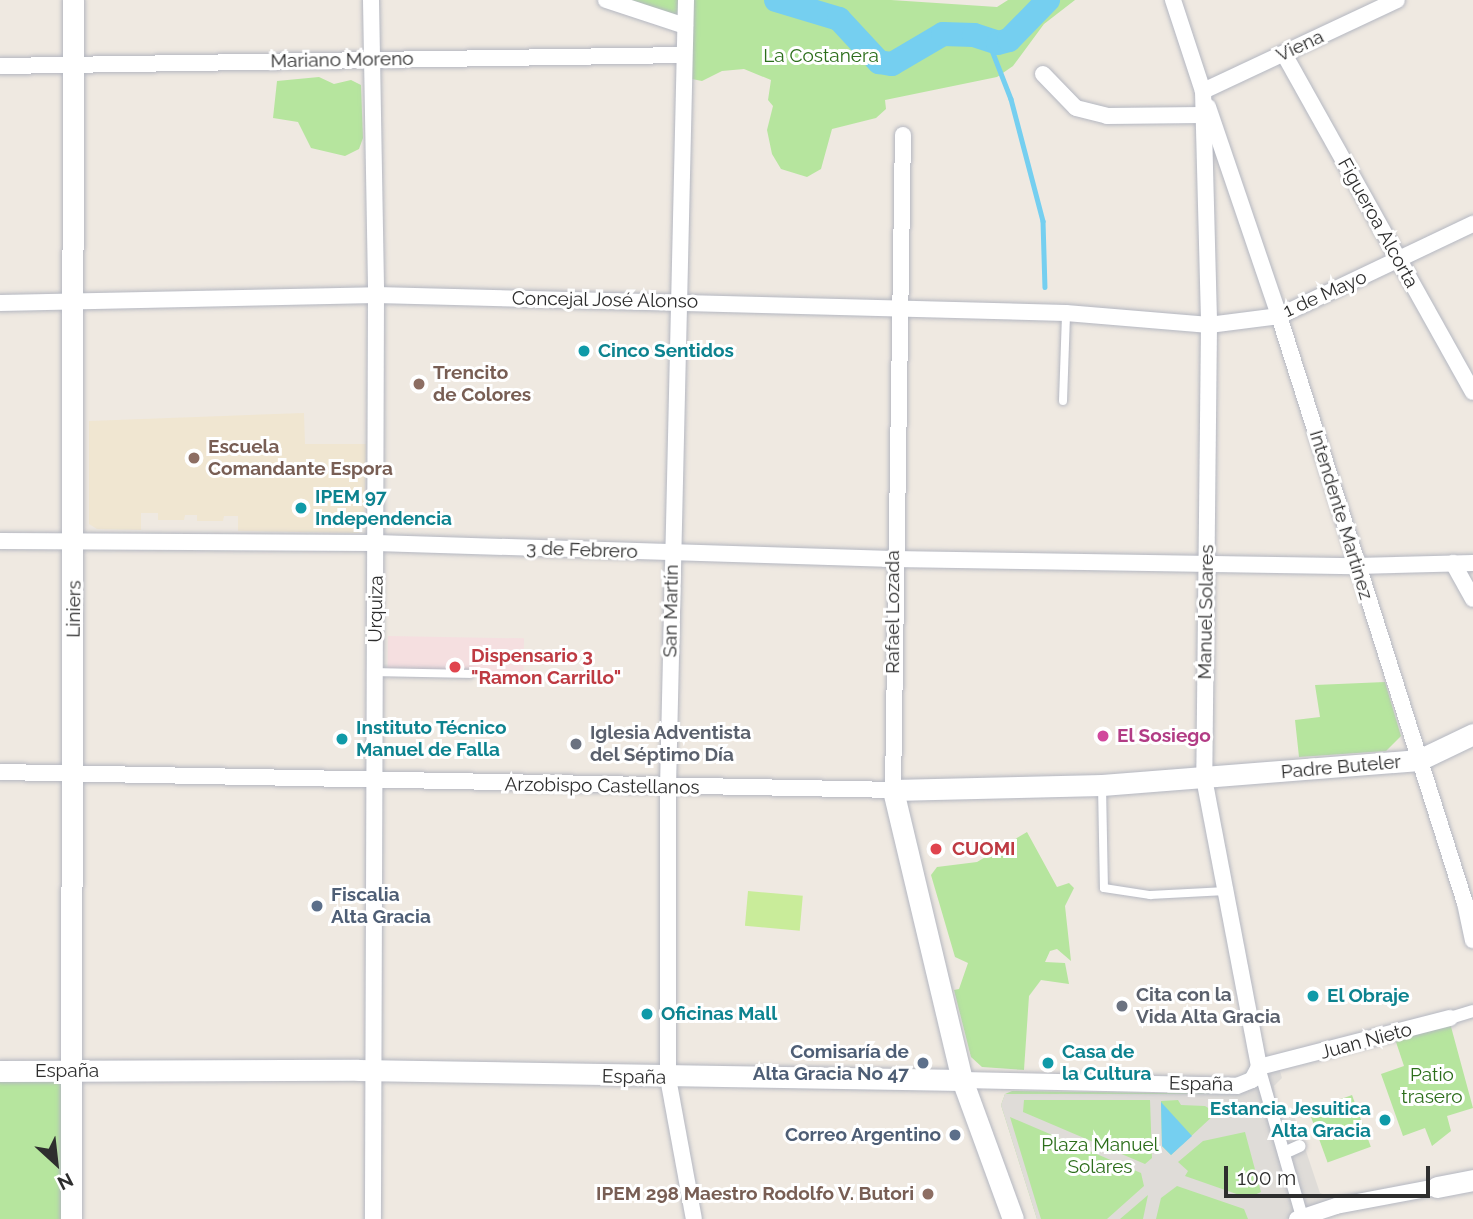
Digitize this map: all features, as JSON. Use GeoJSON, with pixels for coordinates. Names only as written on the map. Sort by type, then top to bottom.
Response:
{"type":"FeatureCollection","features":[{"type":"Feature","properties":{"kind":"street","name":"Liniers"},"geometry":{"type":"LineString","coordinates":[[71,1219],[76,302],[73,0]]}},
{"type":"Feature","properties":{"kind":"street","name":"Urquiza"},"geometry":{"type":"LineString","coordinates":[[371,0],[376,295],[373,1219]]}},
{"type":"Feature","properties":{"kind":"street"},"geometry":{"type":"LineString","coordinates":[[606,0],[685,22]]}},
{"type":"Feature","properties":{"kind":"street","name":"San Martín"},"geometry":{"type":"LineString","coordinates":[[686,0],[676,301],[668,788],[668,1078],[694,1219]]}},
{"type":"Feature","properties":{"kind":"street","name":"Viena"},"geometry":{"type":"LineString","coordinates":[[1203,91],[1397,0]]}},
{"type":"Feature","properties":{"kind":"street","name":"Manuel Solares"},"geometry":{"type":"LineString","coordinates":[[1179,3],[1203,91],[1209,325],[1203,778],[1259,1068],[1284,1153],[1299,1218]]}},
{"type":"Feature","properties":{"kind":"street","name":"Figueroa Alcorta"},"geometry":{"type":"LineString","coordinates":[[1284,54],[1473,392]]}},
{"type":"Feature","properties":{"kind":"street","name":"Mariano Moreno"},"geometry":{"type":"LineString","coordinates":[[0,66],[683,55]]}},
{"type":"Feature","properties":{"kind":"street"},"geometry":{"type":"LineString","coordinates":[[1043,74],[1076,108],[1107,116],[1203,115]]}},
{"type":"Feature","properties":{"kind":"street","name":"Intendente Martinez"},"geometry":{"type":"LineString","coordinates":[[1203,91],[1279,316],[1419,760],[1469,901],[1473,940]]}},
{"type":"Feature","properties":{"kind":"street","name":"Rafael Lozada"},"geometry":{"type":"LineString","coordinates":[[903,135],[893,559],[893,790],[962,1080],[1013,1219]]}},
{"type":"Feature","properties":{"kind":"street","name":"1 de Mayo"},"geometry":{"type":"LineString","coordinates":[[1209,325],[1279,316],[1473,224]]}},
{"type":"Feature","properties":{"kind":"street","name":"Concejal José Alonso"},"geometry":{"type":"LineString","coordinates":[[0,303],[376,295],[676,301],[900,311],[1066,313],[1209,325]]}},
{"type":"Feature","properties":{"kind":"street","name":"3 de Febrero"},"geometry":{"type":"LineString","coordinates":[[0,541],[376,543],[893,559],[1207,564],[1356,566],[1473,563]]}},
{"type":"Feature","properties":{"kind":"street"},"geometry":{"type":"LineString","coordinates":[[1453,563],[1473,599]]}},
{"type":"Feature","properties":{"kind":"street","name":"Padre Buteler"},"geometry":{"type":"LineString","coordinates":[[1203,778],[1419,760],[1473,734]]}},
{"type":"Feature","properties":{"kind":"street","name":"Arzobispo Castellanos"},"geometry":{"type":"LineString","coordinates":[[0,772],[668,788],[893,790],[1102,785],[1203,778]]}},
{"type":"Feature","properties":{"kind":"street","name":"Juan Nieto"},"geometry":{"type":"LineString","coordinates":[[1259,1068],[1473,1011]]}},
{"type":"Feature","properties":{"kind":"street","name":"España"},"geometry":{"type":"LineString","coordinates":[[0,1071],[373,1072],[1237,1086],[1252,1080],[1259,1068]]}},
{"type":"Feature","properties":{"kind":"street","name":"Rafael Lozada"},"geometry":{"type":"LineString","coordinates":[[962,1080],[984,1101],[1026,1219]]}},
{"type":"Feature","properties":{"kind":"street"},"geometry":{"type":"LineString","coordinates":[[1284,1153],[1300,1146]]}},
{"type":"Feature","properties":{"kind":"street"},"geometry":{"type":"LineString","coordinates":[[1299,1218],[1338,1213],[1473,1180]]}},
{"type":"Feature","properties":{"kind":"lane"},"geometry":{"type":"LineString","coordinates":[[1063,401],[1066,313]]}},
{"type":"Feature","properties":{"kind":"lane"},"geometry":{"type":"LineString","coordinates":[[375,672],[470,674]]}},
{"type":"Feature","properties":{"kind":"lane"},"geometry":{"type":"LineString","coordinates":[[1102,785],[1104,888],[1163,895],[1226,891]]}},
{"type":"Feature","properties":{"kind":"shaded area"},"geometry":{"type":"Polygon","coordinates":[[[304,413],[305,444],[366,444],[364,527],[359,533],[238,531],[238,516],[224,516],[223,521],[197,521],[197,515],[185,515],[184,520],[158,520],[158,513],[141,513],[141,530],[97,529],[89,524],[89,421],[304,413]]]}},
{"type":"Feature","properties":{"kind":"shaded area","name":"Dispensario 3 \"Ramon Carrillo\""},"geometry":{"type":"Polygon","coordinates":[[[388,636],[524,638],[523,677],[387,675],[388,636]]]}},
{"type":"Feature","properties":{"kind":"shaded area"},"geometry":{"type":"Polygon","coordinates":[[[1279,1068],[1282,1078],[1274,1086],[1276,1105],[1294,1115],[1320,1193],[1337,1200],[1286,1219],[1248,1219],[1244,1209],[1177,1186],[1161,1198],[1156,1219],[1143,1219],[1148,1195],[1120,1219],[1107,1219],[1144,1186],[1141,1173],[1010,1117],[1041,1219],[1037,1219],[1001,1105],[1005,1094],[1237,1094],[1279,1068]],[[1024,1100],[1023,1112],[1145,1164],[1152,1158],[1150,1100],[1024,1100]],[[1178,1100],[1161,1101],[1162,1146],[1171,1155],[1216,1113],[1205,1106],[1181,1105],[1178,1100]],[[1245,1132],[1203,1141],[1178,1162],[1188,1171],[1185,1176],[1248,1198],[1261,1192],[1245,1132]]]}},
{"type":"Feature","properties":{"kind":"green space","name":"La Costanera"},"geometry":{"type":"Polygon","coordinates":[[[625,0],[891,0],[997,7],[1008,0],[1075,0],[1044,24],[1013,66],[997,77],[885,100],[886,109],[876,118],[832,129],[821,169],[807,177],[781,169],[772,154],[767,130],[773,106],[768,100],[771,80],[744,69],[722,71],[702,81],[692,79],[691,29],[625,0]]]}},
{"type":"Feature","properties":{"kind":"green space"},"geometry":{"type":"Polygon","coordinates":[[[319,77],[334,84],[351,80],[361,85],[363,138],[359,149],[345,156],[311,148],[298,122],[273,118],[277,81],[319,77]]]}},
{"type":"Feature","properties":{"kind":"green space"},"geometry":{"type":"Polygon","coordinates":[[[1385,682],[1401,736],[1386,751],[1299,757],[1295,720],[1320,717],[1315,685],[1385,682]]]}},
{"type":"Feature","properties":{"kind":"green space"},"geometry":{"type":"Polygon","coordinates":[[[1027,832],[1057,887],[1069,883],[1074,888],[1065,906],[1071,961],[1057,949],[1050,951],[1045,962],[1065,963],[1069,984],[1041,980],[1029,996],[1024,1070],[982,1067],[971,1057],[954,990],[959,989],[968,963],[955,957],[931,875],[937,867],[977,862],[1027,832]]]}},
{"type":"Feature","properties":{"kind":"green space"},"geometry":{"type":"Polygon","coordinates":[[[748,891],[803,896],[800,931],[745,926],[748,891]]]}},
{"type":"Feature","properties":{"kind":"green space","name":"Patio trasero"},"geometry":{"type":"Polygon","coordinates":[[[1450,1023],[1473,1108],[1447,1116],[1451,1131],[1432,1146],[1425,1128],[1403,1136],[1381,1074],[1404,1066],[1396,1042],[1450,1023]]]}},
{"type":"Feature","properties":{"kind":"green space"},"geometry":{"type":"Polygon","coordinates":[[[0,1082],[62,1082],[62,1219],[0,1219],[0,1082]]]}},
{"type":"Feature","properties":{"kind":"green space","name":"Plaza Manuel Solares"},"geometry":{"type":"Polygon","coordinates":[[[1012,1091],[1237,1094],[1286,1219],[1037,1219],[1001,1105],[1005,1094],[1012,1091]]]}},
{"type":"Feature","properties":{"kind":"green space"},"geometry":{"type":"Polygon","coordinates":[[[1352,1095],[1371,1147],[1328,1162],[1309,1111],[1352,1095]]]}},
{"type":"Feature","properties":{"kind":"water"},"geometry":{"type":"Polygon","coordinates":[[[1161,1102],[1192,1136],[1171,1155],[1162,1146],[1161,1102]]]}},
{"type":"Feature","properties":{"kind":"waterway"},"geometry":{"type":"LineString","coordinates":[[776,0],[839,19],[879,62],[892,64],[943,34],[974,35],[998,43],[1009,40],[1048,0]]}},
{"type":"Feature","properties":{"kind":"waterway"},"geometry":{"type":"LineString","coordinates":[[988,40],[1011,99],[1043,221],[1045,287]]}},
{"type":"Feature","properties":{"kind":"place","name":"Cinco Sentidos"},"geometry":{"type":"Point","coordinates":[584,351]}},
{"type":"Feature","properties":{"kind":"place","name":"Trencito de Colores"},"geometry":{"type":"Point","coordinates":[419,384]}},
{"type":"Feature","properties":{"kind":"place","name":"Escuela Comandante Espora"},"geometry":{"type":"Point","coordinates":[194,458]}},
{"type":"Feature","properties":{"kind":"place","name":"IPEM 97 Independencia"},"geometry":{"type":"Point","coordinates":[301,508]}},
{"type":"Feature","properties":{"kind":"place","name":"Dispensario 3 \"Ramon Carrillo\""},"geometry":{"type":"Point","coordinates":[455,667]}},
{"type":"Feature","properties":{"kind":"place","name":"El Sosiego"},"geometry":{"type":"Point","coordinates":[1103,736]}},
{"type":"Feature","properties":{"kind":"place","name":"Instituto Técnico Manuel de Falla"},"geometry":{"type":"Point","coordinates":[342,739]}},
{"type":"Feature","properties":{"kind":"place","name":"Iglesia Adventista del Séptimo Día"},"geometry":{"type":"Point","coordinates":[576,744]}},
{"type":"Feature","properties":{"kind":"place","name":"CUOMI"},"geometry":{"type":"Point","coordinates":[936,849]}},
{"type":"Feature","properties":{"kind":"place","name":"Fiscalia Alta Gracia"},"geometry":{"type":"Point","coordinates":[317,906]}},
{"type":"Feature","properties":{"kind":"place","name":"El Obraje"},"geometry":{"type":"Point","coordinates":[1313,996]}},
{"type":"Feature","properties":{"kind":"place","name":"Cita con la Vida Alta Gracia"},"geometry":{"type":"Point","coordinates":[1122,1006]}},
{"type":"Feature","properties":{"kind":"place","name":"Oficinas Mall"},"geometry":{"type":"Point","coordinates":[647,1014]}},
{"type":"Feature","properties":{"kind":"place","name":"Comisaría de Alta Gracia No 47"},"geometry":{"type":"Point","coordinates":[923,1063]}},
{"type":"Feature","properties":{"kind":"place","name":"Casa de la Cultura"},"geometry":{"type":"Point","coordinates":[1048,1063]}},
{"type":"Feature","properties":{"kind":"place","name":"Estancia Jesuitica Alta Gracia"},"geometry":{"type":"Point","coordinates":[1385,1120]}},
{"type":"Feature","properties":{"kind":"place","name":"Correo Argentino"},"geometry":{"type":"Point","coordinates":[955,1135]}},
{"type":"Feature","properties":{"kind":"place","name":"IPEM 298 Maestro Rodolfo V. Butori"},"geometry":{"type":"Point","coordinates":[928,1194]}}]}
